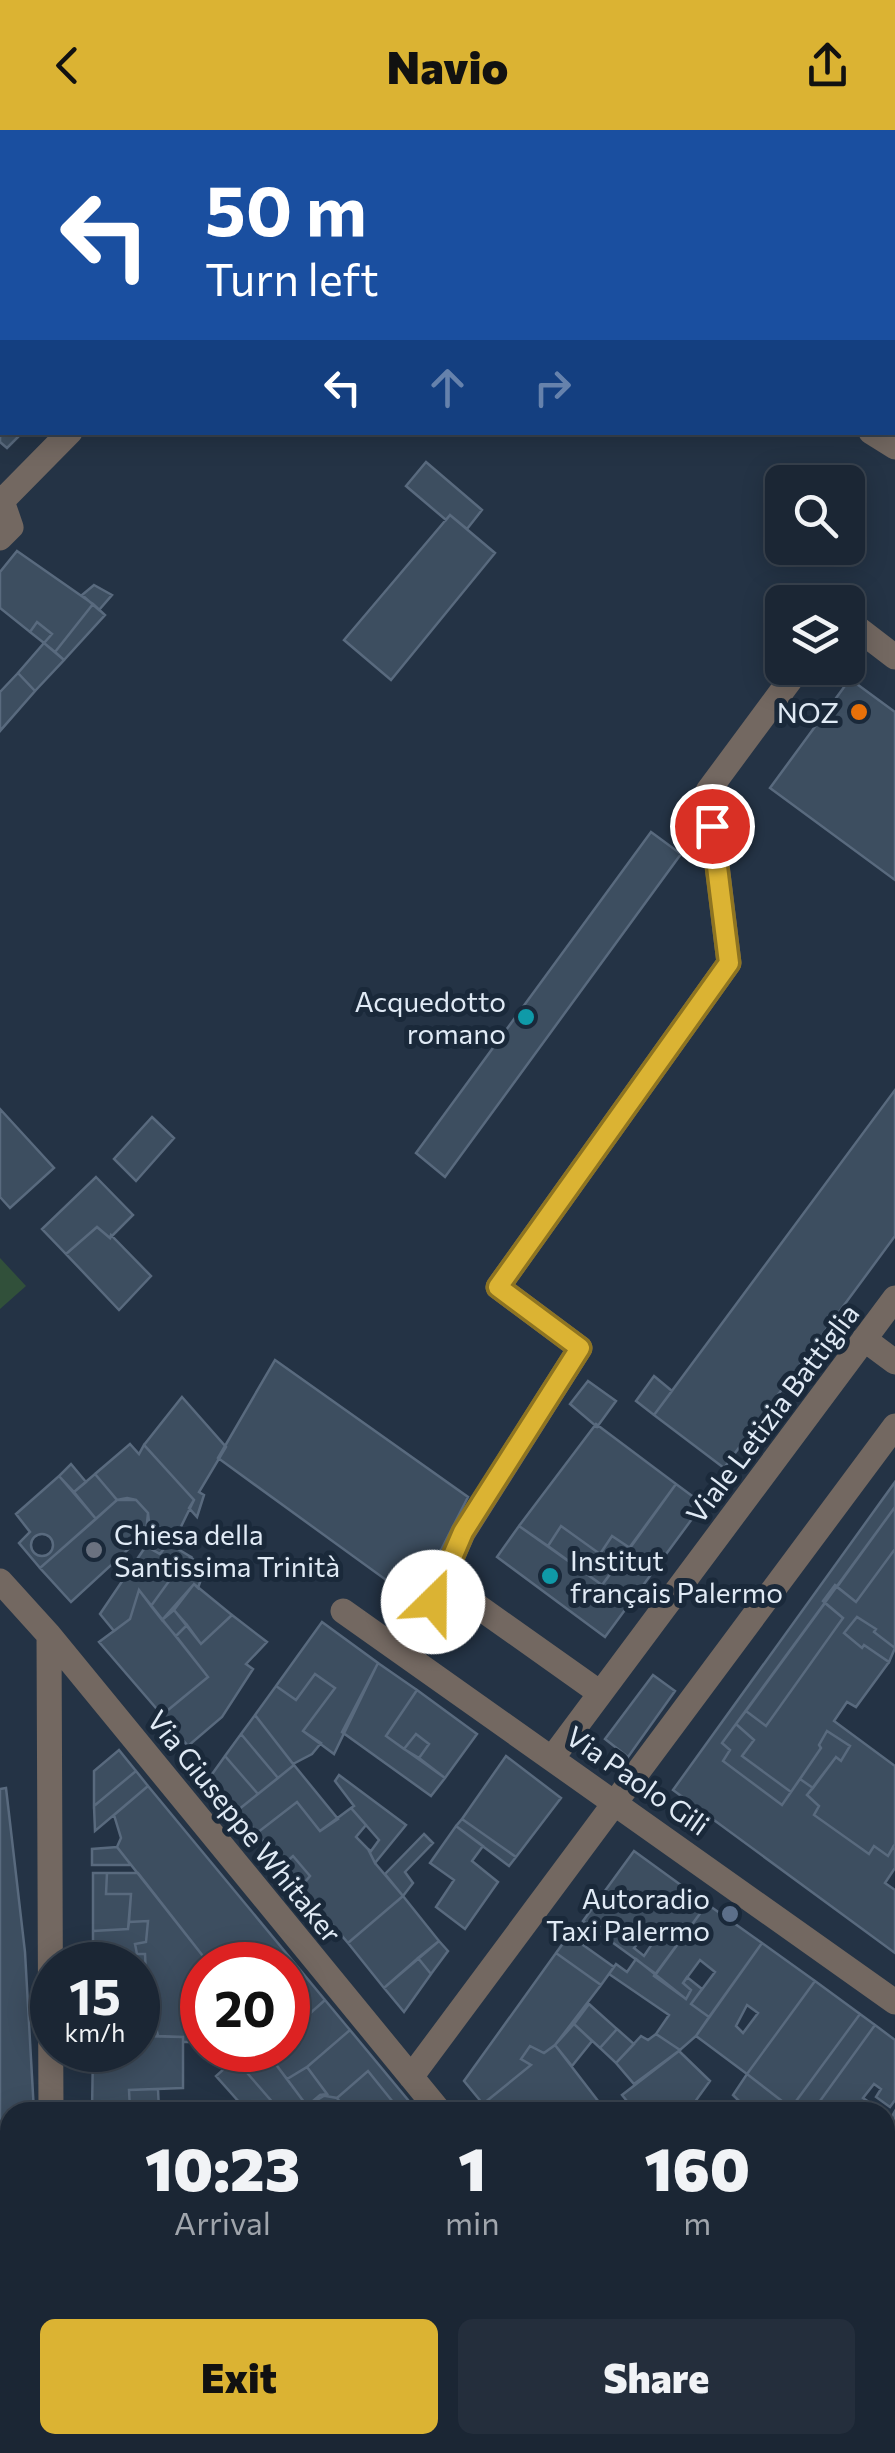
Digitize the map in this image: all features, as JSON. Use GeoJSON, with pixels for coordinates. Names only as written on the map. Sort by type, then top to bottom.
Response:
{"type":"FeatureCollection","features":[{"type":"Feature","properties":{"kind":"street"},"geometry":{"type":"LineString","coordinates":[[0,538],[11,527],[2,501],[67,435]]}},
{"type":"Feature","properties":{"kind":"street"},"geometry":{"type":"LineString","coordinates":[[865,634],[895,657]]}},
{"type":"Feature","properties":{"kind":"street"},"geometry":{"type":"LineString","coordinates":[[409,1656],[463,1532],[580,1348],[492,1296],[729,963],[708,791],[786,685]]}},
{"type":"Feature","properties":{"kind":"street","name":"Viale Letizia Battiglia"},"geometry":{"type":"LineString","coordinates":[[553,1757],[895,1298]]}},
{"type":"Feature","properties":{"kind":"street"},"geometry":{"type":"LineString","coordinates":[[864,1339],[895,1362]]}},
{"type":"Feature","properties":{"kind":"street"},"geometry":{"type":"LineString","coordinates":[[411,2077],[895,1426]]}},
{"type":"Feature","properties":{"kind":"street","name":"Via Giuseppe Whitaker"},"geometry":{"type":"LineString","coordinates":[[0,1580],[49,1634],[432,2102]]}},
{"type":"Feature","properties":{"kind":"street"},"geometry":{"type":"LineString","coordinates":[[442,1581],[600,1693]]}},
{"type":"Feature","properties":{"kind":"street","name":"Via Paolo Gili"},"geometry":{"type":"LineString","coordinates":[[344,1611],[895,2002]]}},
{"type":"Feature","properties":{"kind":"street"},"geometry":{"type":"LineString","coordinates":[[49,1634],[51,2102]]}},
{"type":"Feature","properties":{"kind":"green space"},"geometry":{"type":"Polygon","coordinates":[[[0,1258],[26,1286],[0,1309],[0,1258]]]}},
{"type":"Feature","properties":{"kind":"building"},"geometry":{"type":"Polygon","coordinates":[[[0,435],[20,435],[7,448],[0,442],[0,435]]]}},
{"type":"Feature","properties":{"kind":"building"},"geometry":{"type":"Polygon","coordinates":[[[426,462],[482,510],[467,529],[450,515],[446,520],[406,486],[426,462]]]}},
{"type":"Feature","properties":{"kind":"building"},"geometry":{"type":"Polygon","coordinates":[[[450,515],[495,553],[391,680],[344,640],[450,515]]]}},
{"type":"Feature","properties":{"kind":"building"},"geometry":{"type":"Polygon","coordinates":[[[17,551],[93,604],[55,652],[44,643],[52,634],[37,622],[30,632],[0,608],[0,572],[17,551]]]}},
{"type":"Feature","properties":{"kind":"building"},"geometry":{"type":"Polygon","coordinates":[[[94,585],[112,595],[99,610],[82,595],[94,585]]]}},
{"type":"Feature","properties":{"kind":"building"},"geometry":{"type":"Polygon","coordinates":[[[93,604],[105,615],[64,660],[55,652],[93,604]]]}},
{"type":"Feature","properties":{"kind":"building"},"geometry":{"type":"Polygon","coordinates":[[[37,622],[52,634],[44,643],[30,632],[37,622]]]}},
{"type":"Feature","properties":{"kind":"building"},"geometry":{"type":"Polygon","coordinates":[[[44,643],[64,660],[35,691],[18,673],[44,643]]]}},
{"type":"Feature","properties":{"kind":"building"},"geometry":{"type":"Polygon","coordinates":[[[18,673],[35,691],[0,731],[0,692],[18,673]]]}},
{"type":"Feature","properties":{"kind":"building"},"geometry":{"type":"Polygon","coordinates":[[[846,685],[858,685],[895,712],[895,880],[770,788],[846,685]]]}},
{"type":"Feature","properties":{"kind":"building"},"geometry":{"type":"Polygon","coordinates":[[[651,832],[681,854],[445,1177],[416,1153],[651,832]]]}},
{"type":"Feature","properties":{"kind":"building"},"geometry":{"type":"Polygon","coordinates":[[[895,1090],[895,1236],[724,1468],[654,1415],[895,1090]]]}},
{"type":"Feature","properties":{"kind":"building"},"geometry":{"type":"Polygon","coordinates":[[[0,1109],[54,1168],[10,1208],[0,1197],[0,1109]]]}},
{"type":"Feature","properties":{"kind":"building"},"geometry":{"type":"Polygon","coordinates":[[[152,1117],[174,1138],[136,1181],[114,1159],[152,1117]]]}},
{"type":"Feature","properties":{"kind":"building"},"geometry":{"type":"Polygon","coordinates":[[[96,1177],[133,1215],[110,1238],[97,1227],[66,1254],[42,1229],[96,1177]]]}},
{"type":"Feature","properties":{"kind":"building"},"geometry":{"type":"Polygon","coordinates":[[[97,1227],[110,1238],[111,1235],[151,1276],[119,1310],[66,1254],[97,1227]]]}},
{"type":"Feature","properties":{"kind":"building"},"geometry":{"type":"Polygon","coordinates":[[[275,1360],[468,1497],[415,1601],[218,1458],[275,1360]]]}},
{"type":"Feature","properties":{"kind":"building"},"geometry":{"type":"Polygon","coordinates":[[[654,1376],[672,1391],[654,1415],[636,1401],[654,1376]]]}},
{"type":"Feature","properties":{"kind":"building"},"geometry":{"type":"Polygon","coordinates":[[[588,1381],[616,1401],[597,1427],[570,1404],[588,1381]]]}},
{"type":"Feature","properties":{"kind":"building"},"geometry":{"type":"Polygon","coordinates":[[[182,1397],[226,1447],[199,1492],[204,1495],[197,1517],[189,1508],[194,1500],[144,1445],[182,1397]]]}},
{"type":"Feature","properties":{"kind":"building"},"geometry":{"type":"Polygon","coordinates":[[[596,1424],[676,1484],[630,1548],[612,1536],[600,1554],[561,1526],[548,1546],[519,1526],[596,1424]]]}},
{"type":"Feature","properties":{"kind":"building"},"geometry":{"type":"Polygon","coordinates":[[[130,1444],[139,1454],[144,1445],[194,1500],[172,1545],[168,1543],[160,1554],[146,1546],[159,1527],[149,1522],[148,1513],[136,1500],[117,1500],[95,1474],[130,1444]]]}},
{"type":"Feature","properties":{"kind":"building"},"geometry":{"type":"Polygon","coordinates":[[[71,1464],[86,1482],[74,1492],[59,1476],[71,1464]]]}},
{"type":"Feature","properties":{"kind":"building"},"geometry":{"type":"Polygon","coordinates":[[[95,1474],[117,1500],[96,1519],[74,1492],[95,1474]]]}},
{"type":"Feature","properties":{"kind":"building"},"geometry":{"type":"Polygon","coordinates":[[[59,1476],[96,1519],[40,1568],[19,1543],[30,1532],[16,1514],[59,1476]]]}},
{"type":"Feature","properties":{"kind":"building"},"geometry":{"type":"Polygon","coordinates":[[[895,1482],[895,1507],[722,1743],[730,1750],[723,1761],[782,1805],[800,1779],[813,1788],[807,1795],[819,1806],[814,1815],[869,1854],[874,1846],[888,1856],[895,1849],[895,1868],[885,1883],[895,1890],[895,1953],[673,1790],[895,1482]]]}},
{"type":"Feature","properties":{"kind":"building"},"geometry":{"type":"Polygon","coordinates":[[[676,1484],[703,1504],[605,1637],[497,1557],[519,1526],[602,1585],[676,1484]]]}},
{"type":"Feature","properties":{"kind":"building","name":"Chiesa della Santissima Trinità"},"geometry":{"type":"Polygon","coordinates":[[[117,1500],[136,1500],[148,1513],[146,1533],[71,1602],[40,1568],[117,1500]]]}},
{"type":"Feature","properties":{"kind":"building"},"geometry":{"type":"Polygon","coordinates":[[[895,1507],[895,1549],[856,1602],[837,1587],[895,1507]]]}},
{"type":"Feature","properties":{"kind":"building"},"geometry":{"type":"Polygon","coordinates":[[[561,1526],[600,1554],[612,1536],[630,1548],[602,1585],[548,1546],[561,1526]]]}},
{"type":"Feature","properties":{"kind":"building"},"geometry":{"type":"Polygon","coordinates":[[[42,1534],[50,1537],[50,1553],[42,1556],[34,1553],[31,1545],[34,1537],[42,1534]]]}},
{"type":"Feature","properties":{"kind":"building"},"geometry":{"type":"Polygon","coordinates":[[[168,1543],[191,1557],[151,1606],[139,1590],[130,1619],[114,1631],[100,1614],[146,1546],[160,1554],[168,1543]]]}},
{"type":"Feature","properties":{"kind":"building"},"geometry":{"type":"Polygon","coordinates":[[[895,1549],[895,1648],[857,1617],[844,1633],[889,1662],[856,1707],[847,1702],[834,1721],[895,1766],[895,1844],[888,1856],[874,1846],[869,1854],[814,1815],[819,1806],[807,1795],[836,1757],[841,1761],[850,1746],[827,1731],[821,1748],[791,1792],[742,1756],[754,1740],[736,1724],[746,1711],[766,1726],[843,1618],[823,1601],[835,1585],[856,1602],[895,1549]]]}},
{"type":"Feature","properties":{"kind":"building"},"geometry":{"type":"Polygon","coordinates":[[[191,1557],[204,1571],[198,1588],[194,1584],[162,1620],[151,1606],[191,1557]]]}},
{"type":"Feature","properties":{"kind":"building"},"geometry":{"type":"Polygon","coordinates":[[[194,1584],[232,1615],[201,1644],[174,1610],[194,1584]]]}},
{"type":"Feature","properties":{"kind":"building"},"geometry":{"type":"Polygon","coordinates":[[[139,1590],[208,1677],[162,1715],[99,1642],[130,1619],[139,1590]]]}},
{"type":"Feature","properties":{"kind":"building"},"geometry":{"type":"Polygon","coordinates":[[[825,1603],[843,1618],[766,1726],[746,1711],[825,1603]]]}},
{"type":"Feature","properties":{"kind":"building"},"geometry":{"type":"Polygon","coordinates":[[[174,1610],[187,1625],[176,1636],[162,1620],[174,1610]]]}},
{"type":"Feature","properties":{"kind":"building"},"geometry":{"type":"Polygon","coordinates":[[[232,1615],[267,1642],[246,1664],[253,1669],[222,1717],[188,1746],[162,1715],[208,1677],[176,1636],[187,1625],[201,1644],[232,1615]]]}},
{"type":"Feature","properties":{"kind":"building"},"geometry":{"type":"Polygon","coordinates":[[[857,1617],[895,1648],[889,1662],[844,1633],[857,1617]]]}},
{"type":"Feature","properties":{"kind":"building"},"geometry":{"type":"Polygon","coordinates":[[[322,1622],[378,1663],[334,1754],[303,1731],[335,1688],[315,1674],[296,1700],[276,1686],[322,1622]]]}},
{"type":"Feature","properties":{"kind":"building"},"geometry":{"type":"Polygon","coordinates":[[[378,1663],[417,1690],[386,1736],[445,1778],[431,1796],[342,1732],[378,1663]]]}},
{"type":"Feature","properties":{"kind":"building"},"geometry":{"type":"Polygon","coordinates":[[[315,1674],[335,1688],[303,1731],[321,1743],[312,1754],[293,1764],[255,1715],[276,1686],[296,1700],[315,1674]]]}},
{"type":"Feature","properties":{"kind":"building"},"geometry":{"type":"Polygon","coordinates":[[[653,1675],[675,1691],[628,1757],[605,1739],[653,1675]]]}},
{"type":"Feature","properties":{"kind":"building"},"geometry":{"type":"Polygon","coordinates":[[[417,1690],[477,1734],[445,1778],[419,1758],[429,1744],[416,1734],[404,1749],[386,1736],[417,1690]]]}},
{"type":"Feature","properties":{"kind":"building"},"geometry":{"type":"Polygon","coordinates":[[[255,1715],[294,1765],[278,1778],[241,1734],[255,1715]]]}},
{"type":"Feature","properties":{"kind":"building"},"geometry":{"type":"Polygon","coordinates":[[[736,1724],[754,1740],[742,1756],[791,1792],[782,1805],[723,1761],[730,1750],[722,1743],[736,1724]]]}},
{"type":"Feature","properties":{"kind":"building"},"geometry":{"type":"Polygon","coordinates":[[[827,1731],[850,1746],[841,1761],[836,1757],[813,1788],[800,1779],[821,1748],[827,1731]]]}},
{"type":"Feature","properties":{"kind":"building"},"geometry":{"type":"Polygon","coordinates":[[[241,1734],[278,1778],[258,1794],[225,1756],[241,1734]]]}},
{"type":"Feature","properties":{"kind":"building"},"geometry":{"type":"Polygon","coordinates":[[[416,1734],[429,1744],[419,1758],[404,1749],[416,1734]]]}},
{"type":"Feature","properties":{"kind":"building"},"geometry":{"type":"Polygon","coordinates":[[[119,1750],[136,1771],[94,1806],[94,1771],[119,1750]]]}},
{"type":"Feature","properties":{"kind":"building"},"geometry":{"type":"Polygon","coordinates":[[[225,1756],[258,1794],[238,1810],[210,1777],[225,1756]]]}},
{"type":"Feature","properties":{"kind":"building"},"geometry":{"type":"Polygon","coordinates":[[[506,1756],[561,1798],[516,1857],[462,1819],[506,1756]]]}},
{"type":"Feature","properties":{"kind":"building"},"geometry":{"type":"Polygon","coordinates":[[[294,1765],[338,1819],[320,1831],[297,1802],[257,1833],[238,1810],[294,1765]]]}},
{"type":"Feature","properties":{"kind":"building"},"geometry":{"type":"Polygon","coordinates":[[[136,1771],[148,1786],[95,1831],[94,1806],[136,1771]]]}},
{"type":"Feature","properties":{"kind":"building"},"geometry":{"type":"Polygon","coordinates":[[[339,1775],[406,1825],[375,1863],[368,1849],[371,1851],[379,1840],[351,1808],[354,1806],[335,1781],[339,1775]]]}},
{"type":"Feature","properties":{"kind":"building"},"geometry":{"type":"Polygon","coordinates":[[[148,1786],[277,1942],[192,1942],[117,1847],[121,1838],[114,1815],[148,1786]]]}},
{"type":"Feature","properties":{"kind":"building"},"geometry":{"type":"Polygon","coordinates":[[[6,1788],[25,1952],[33,2102],[0,2102],[0,1789],[6,1788]]]}},
{"type":"Feature","properties":{"kind":"building"},"geometry":{"type":"Polygon","coordinates":[[[297,1802],[320,1831],[351,1808],[366,1825],[356,1837],[403,1896],[348,1943],[301,1887],[310,1876],[293,1856],[283,1865],[257,1833],[297,1802]]]}},
{"type":"Feature","properties":{"kind":"building"},"geometry":{"type":"Polygon","coordinates":[[[462,1819],[516,1857],[509,1866],[456,1826],[462,1819]]]}},
{"type":"Feature","properties":{"kind":"building"},"geometry":{"type":"Polygon","coordinates":[[[456,1826],[483,1846],[472,1861],[498,1882],[465,1929],[436,1907],[454,1880],[430,1863],[456,1826]]]}},
{"type":"Feature","properties":{"kind":"building"},"geometry":{"type":"Polygon","coordinates":[[[424,1834],[433,1843],[405,1872],[413,1883],[403,1896],[385,1874],[424,1834]]]}},
{"type":"Feature","properties":{"kind":"building"},"geometry":{"type":"Polygon","coordinates":[[[117,1847],[131,1865],[92,1865],[92,1849],[117,1847]]]}},
{"type":"Feature","properties":{"kind":"building"},"geometry":{"type":"Polygon","coordinates":[[[634,1851],[707,1904],[656,1974],[583,1921],[634,1851]],[[640,1920],[635,1927],[644,1936],[634,1948],[644,1956],[656,1938],[641,1927],[640,1920]]]}},
{"type":"Feature","properties":{"kind":"building"},"geometry":{"type":"Polygon","coordinates":[[[293,1856],[310,1876],[301,1887],[283,1865],[293,1856]]]}},
{"type":"Feature","properties":{"kind":"building"},"geometry":{"type":"Polygon","coordinates":[[[93,1873],[107,1873],[106,1894],[131,1894],[128,1929],[93,1931],[93,1873]]]}},
{"type":"Feature","properties":{"kind":"building"},"geometry":{"type":"Polygon","coordinates":[[[107,1873],[138,1873],[192,1942],[180,1942],[180,2037],[160,2036],[160,1942],[146,1942],[148,1921],[129,1922],[131,1894],[106,1894],[107,1873]]]}},
{"type":"Feature","properties":{"kind":"building"},"geometry":{"type":"Polygon","coordinates":[[[403,1896],[439,1941],[384,1988],[348,1943],[403,1896]]]}},
{"type":"Feature","properties":{"kind":"building"},"geometry":{"type":"Polygon","coordinates":[[[707,1904],[762,1943],[709,2017],[691,2004],[715,1972],[700,1960],[683,1983],[691,1990],[686,1999],[654,1976],[707,1904]]]}},
{"type":"Feature","properties":{"kind":"building"},"geometry":{"type":"Polygon","coordinates":[[[148,1921],[146,1942],[93,1942],[93,1931],[128,1929],[129,1922],[148,1921]]]}},
{"type":"Feature","properties":{"kind":"building"},"geometry":{"type":"Polygon","coordinates":[[[569,1935],[614,1967],[601,1985],[556,1953],[569,1935]]]}},
{"type":"Feature","properties":{"kind":"building"},"geometry":{"type":"Polygon","coordinates":[[[439,1941],[448,1951],[431,1974],[418,1958],[439,1941]]]}},
{"type":"Feature","properties":{"kind":"building"},"geometry":{"type":"Polygon","coordinates":[[[762,1943],[815,1981],[747,2074],[696,2036],[762,1943]],[[747,2005],[736,2026],[743,2033],[758,2013],[747,2005]]]}},
{"type":"Feature","properties":{"kind":"building"},"geometry":{"type":"Polygon","coordinates":[[[556,1953],[601,1985],[555,2045],[544,2053],[530,2046],[521,2059],[531,2065],[485,2102],[464,2081],[556,1953]]]}},
{"type":"Feature","properties":{"kind":"building"},"geometry":{"type":"Polygon","coordinates":[[[418,1958],[431,1974],[404,2012],[384,1988],[418,1958]]]}},
{"type":"Feature","properties":{"kind":"building"},"geometry":{"type":"Polygon","coordinates":[[[636,1959],[686,1999],[691,1990],[683,1983],[687,1977],[702,1989],[691,2004],[709,2017],[680,2050],[656,2034],[669,2015],[609,1974],[616,1964],[627,1972],[636,1959]]]}},
{"type":"Feature","properties":{"kind":"building"},"geometry":{"type":"Polygon","coordinates":[[[815,1981],[860,2014],[795,2102],[783,2102],[747,2074],[815,1981]]]}},
{"type":"Feature","properties":{"kind":"building"},"geometry":{"type":"Polygon","coordinates":[[[310,1982],[325,2000],[310,2013],[310,1982]]]}},
{"type":"Feature","properties":{"kind":"building"},"geometry":{"type":"Polygon","coordinates":[[[325,2000],[350,2030],[310,2064],[310,2013],[325,2000]]]}},
{"type":"Feature","properties":{"kind":"building"},"geometry":{"type":"Polygon","coordinates":[[[589,2004],[617,2029],[600,2048],[574,2024],[589,2004]]]}},
{"type":"Feature","properties":{"kind":"building"},"geometry":{"type":"Polygon","coordinates":[[[860,2014],[875,2025],[819,2102],[795,2102],[860,2014]]]}},
{"type":"Feature","properties":{"kind":"building"},"geometry":{"type":"Polygon","coordinates":[[[574,2024],[592,2041],[572,2066],[555,2045],[574,2024]]]}},
{"type":"Feature","properties":{"kind":"building"},"geometry":{"type":"Polygon","coordinates":[[[875,2025],[895,2040],[894,2102],[876,2097],[881,2089],[874,2084],[863,2098],[869,2102],[819,2102],[875,2025]]]}},
{"type":"Feature","properties":{"kind":"building"},"geometry":{"type":"Polygon","coordinates":[[[617,2029],[634,2044],[616,2063],[600,2048],[617,2029]]]}},
{"type":"Feature","properties":{"kind":"building"},"geometry":{"type":"Polygon","coordinates":[[[350,2030],[410,2102],[393,2102],[368,2071],[337,2098],[320,2095],[327,2094],[310,2071],[310,2064],[350,2030]]]}},
{"type":"Feature","properties":{"kind":"building"},"geometry":{"type":"Polygon","coordinates":[[[656,2034],[680,2050],[634,2084],[616,2063],[641,2036],[648,2040],[656,2034]]]}},
{"type":"Feature","properties":{"kind":"building"},"geometry":{"type":"Polygon","coordinates":[[[160,2036],[180,2037],[183,2088],[129,2090],[130,2102],[92,2102],[93,2072],[160,2072],[160,2036]]]}},
{"type":"Feature","properties":{"kind":"building"},"geometry":{"type":"Polygon","coordinates":[[[555,2045],[599,2102],[485,2102],[531,2065],[521,2059],[530,2046],[544,2053],[555,2045]]]}},
{"type":"Feature","properties":{"kind":"building"},"geometry":{"type":"Polygon","coordinates":[[[679,2051],[710,2081],[695,2102],[628,2102],[622,2095],[679,2051]]]}},
{"type":"Feature","properties":{"kind":"building"},"geometry":{"type":"Polygon","coordinates":[[[310,2071],[327,2094],[314,2102],[304,2102],[287,2079],[310,2071]]]}},
{"type":"Feature","properties":{"kind":"building"},"geometry":{"type":"Polygon","coordinates":[[[368,2071],[393,2102],[340,2102],[337,2098],[368,2071]]]}},
{"type":"Feature","properties":{"kind":"building"},"geometry":{"type":"Polygon","coordinates":[[[220,2072],[246,2072],[272,2102],[239,2102],[216,2076],[220,2072]]]}},
{"type":"Feature","properties":{"kind":"building"},"geometry":{"type":"Polygon","coordinates":[[[246,2072],[282,2072],[304,2102],[272,2102],[246,2072]]]}},
{"type":"Feature","properties":{"kind":"building"},"geometry":{"type":"Polygon","coordinates":[[[747,2074],[783,2102],[740,2102],[733,2095],[747,2074]]]}},
{"type":"Feature","properties":{"kind":"building"},"geometry":{"type":"Polygon","coordinates":[[[158,2089],[159,2102],[130,2102],[129,2090],[158,2089]]]}},
{"type":"Feature","properties":{"kind":"building"},"geometry":{"type":"Polygon","coordinates":[[[320,2095],[337,2098],[340,2102],[312,2102],[320,2095]]]}},
{"type":"Feature","properties":{"kind":"place","name":"NOZ"},"geometry":{"type":"Point","coordinates":[859,712]}},
{"type":"Feature","properties":{"kind":"place","name":"Acquedotto romano"},"geometry":{"type":"Point","coordinates":[526,1017]}},
{"type":"Feature","properties":{"kind":"place","name":"Chiesa della Santissima Trinità"},"geometry":{"type":"Point","coordinates":[94,1550]}},
{"type":"Feature","properties":{"kind":"place","name":"Institut français Palermo"},"geometry":{"type":"Point","coordinates":[550,1576]}},
{"type":"Feature","properties":{"kind":"place","name":"Autoradio Taxi Palermo"},"geometry":{"type":"Point","coordinates":[730,1914]}},
{"type":"Feature","properties":{"kind":"route"},"geometry":{"type":"LineString","coordinates":[[433,1602],[463,1532],[580,1348],[498,1287],[729,963],[712,826]]}}]}
